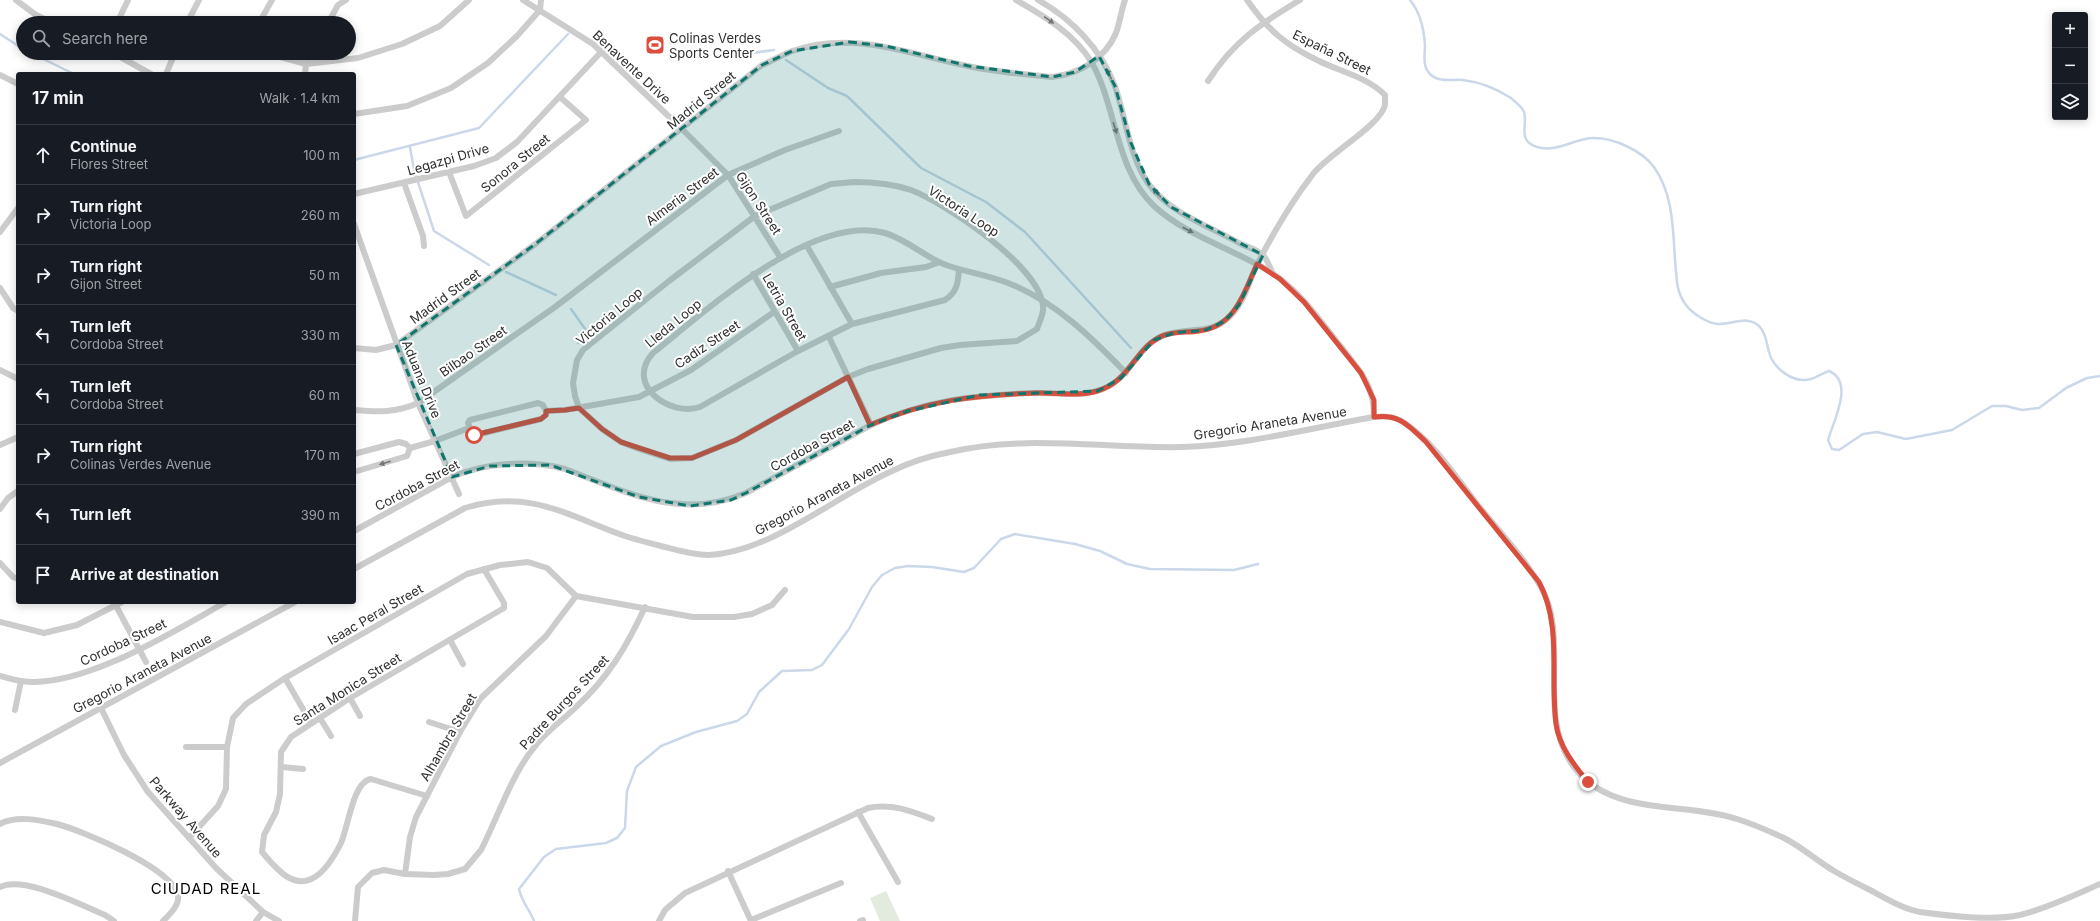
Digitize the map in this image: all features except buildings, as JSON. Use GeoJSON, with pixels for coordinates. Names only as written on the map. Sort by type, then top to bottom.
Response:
{"type":"FeatureCollection","features":[{"type":"Feature","properties":{"kind":"street"},"geometry":{"type":"LineString","coordinates":[[16,0],[40,16]]}},
{"type":"Feature","properties":{"kind":"street"},"geometry":{"type":"LineString","coordinates":[[120,16],[128,0]]}},
{"type":"Feature","properties":{"kind":"street"},"geometry":{"type":"LineString","coordinates":[[191,16],[199,0]]}},
{"type":"Feature","properties":{"kind":"street"},"geometry":{"type":"LineString","coordinates":[[263,16],[272,0]]}},
{"type":"Feature","properties":{"kind":"street"},"geometry":{"type":"LineString","coordinates":[[332,16],[338,5],[346,0]]}},
{"type":"Feature","properties":{"kind":"street"},"geometry":{"type":"LineString","coordinates":[[356,58],[402,44],[440,26],[469,0]]}},
{"type":"Feature","properties":{"kind":"street","name":"Benavente Drive"},"geometry":{"type":"LineString","coordinates":[[523,0],[602,51],[682,129]]}},
{"type":"Feature","properties":{"kind":"street"},"geometry":{"type":"LineString","coordinates":[[356,114],[407,106],[451,88],[488,63],[517,36],[540,10],[540,0]]}},
{"type":"Feature","properties":{"kind":"street"},"geometry":{"type":"LineString","coordinates":[[1016,0],[1049,19],[1066,33],[1091,63],[1102,88],[1123,153],[1133,178],[1141,191],[1161,212],[1176,223],[1257,264],[1273,274],[1304,302],[1361,373],[1374,400],[1374,417]]}},
{"type":"Feature","properties":{"kind":"street"},"geometry":{"type":"LineString","coordinates":[[1038,0],[1059,12],[1091,44],[1099,56],[1114,86],[1131,143],[1140,168],[1149,184],[1171,206],[1263,255],[1273,274]]}},
{"type":"Feature","properties":{"kind":"street","name":"Madrid Street"},"geometry":{"type":"LineString","coordinates":[[356,348],[376,350],[396,344],[534,245],[762,65],[792,51],[814,46],[860,42],[886,46],[969,66],[1052,78],[1075,72],[1091,63],[1099,56],[1110,44],[1115,34],[1125,0]]}},
{"type":"Feature","properties":{"kind":"street","name":"España Street"},"geometry":{"type":"LineString","coordinates":[[1247,0],[1262,22],[1286,44],[1319,61],[1375,85],[1385,94],[1385,106],[1373,123],[1327,159],[1314,173],[1263,255]]}},
{"type":"Feature","properties":{"kind":"street"},"geometry":{"type":"LineString","coordinates":[[1208,81],[1228,53],[1262,22],[1300,0]]}},
{"type":"Feature","properties":{"kind":"street","name":"Legazpi Drive"},"geometry":{"type":"LineString","coordinates":[[356,194],[449,172],[496,158],[517,142],[602,51]]}},
{"type":"Feature","properties":{"kind":"street"},"geometry":{"type":"LineString","coordinates":[[125,60],[147,72]]}},
{"type":"Feature","properties":{"kind":"street"},"geometry":{"type":"LineString","coordinates":[[167,72],[172,60]]}},
{"type":"Feature","properties":{"kind":"street"},"geometry":{"type":"LineString","coordinates":[[291,60],[306,64],[341,60]]}},
{"type":"Feature","properties":{"kind":"street"},"geometry":{"type":"LineString","coordinates":[[305,72],[308,60]]}},
{"type":"Feature","properties":{"kind":"street"},"geometry":{"type":"LineString","coordinates":[[0,75],[16,83]]}},
{"type":"Feature","properties":{"kind":"street","name":"Sonora Street"},"geometry":{"type":"LineString","coordinates":[[449,172],[466,216],[586,120],[560,97]]}},
{"type":"Feature","properties":{"kind":"street","name":"Gijon Street"},"geometry":{"type":"LineString","coordinates":[[682,129],[728,175],[780,257]]}},
{"type":"Feature","properties":{"kind":"street","name":"Almeria Street"},"geometry":{"type":"LineString","coordinates":[[555,307],[728,175],[785,150],[839,131]]}},
{"type":"Feature","properties":{"kind":"street","name":"Victoria Loop"},"geometry":{"type":"LineString","coordinates":[[579,408],[573,383],[577,360],[583,350],[669,280],[755,216],[831,184],[870,182],[911,190],[928,198],[1008,253],[1025,270],[1041,300]]}},
{"type":"Feature","properties":{"kind":"street"},"geometry":{"type":"LineString","coordinates":[[404,183],[423,236],[424,246]]}},
{"type":"Feature","properties":{"kind":"street"},"geometry":{"type":"LineString","coordinates":[[0,232],[16,211]]}},
{"type":"Feature","properties":{"kind":"street","name":"Aduana Drive"},"geometry":{"type":"LineString","coordinates":[[356,230],[418,403],[459,494]]}},
{"type":"Feature","properties":{"kind":"street","name":"Lleda Loop"},"geometry":{"type":"LineString","coordinates":[[650,391],[644,382],[643,374],[649,357],[753,274],[780,257],[830,237],[860,230],[885,233],[909,244],[937,263],[1012,285],[1041,300],[1058,310],[1099,345],[1126,373]]}},
{"type":"Feature","properties":{"kind":"street"},"geometry":{"type":"LineString","coordinates":[[807,246],[852,324]]}},
{"type":"Feature","properties":{"kind":"street","name":"Cordoba Street"},"geometry":{"type":"LineString","coordinates":[[356,530],[452,477],[468,470],[490,466],[550,465],[657,502],[690,506],[731,500],[870,425],[908,410],[959,398],[980,395],[1049,392],[1085,394],[1098,391],[1126,373],[1144,350],[1161,337],[1174,333],[1206,330],[1225,321],[1239,305],[1257,264],[1263,255]]}},
{"type":"Feature","properties":{"kind":"street"},"geometry":{"type":"LineString","coordinates":[[830,287],[881,273],[926,267],[937,263]]}},
{"type":"Feature","properties":{"kind":"street"},"geometry":{"type":"LineString","coordinates":[[650,391],[669,404],[695,408],[798,351],[852,324],[945,300],[953,295],[958,285],[959,270]]}},
{"type":"Feature","properties":{"kind":"street","name":"Letria Street"},"geometry":{"type":"LineString","coordinates":[[753,274],[798,351]]}},
{"type":"Feature","properties":{"kind":"street"},"geometry":{"type":"LineString","coordinates":[[0,288],[13,308],[16,310]]}},
{"type":"Feature","properties":{"kind":"street"},"geometry":{"type":"LineString","coordinates":[[579,408],[602,429],[621,442],[670,458],[692,458],[736,440],[848,377],[868,369],[960,344],[1017,341],[1037,328],[1043,311],[1041,300]]}},
{"type":"Feature","properties":{"kind":"street","name":"Bilbao Street"},"geometry":{"type":"LineString","coordinates":[[356,410],[373,412],[402,410],[418,403],[555,307]]}},
{"type":"Feature","properties":{"kind":"street","name":"Cadiz Street"},"geometry":{"type":"LineString","coordinates":[[546,411],[579,408],[639,397],[691,370],[774,312]]}},
{"type":"Feature","properties":{"kind":"street"},"geometry":{"type":"LineString","coordinates":[[829,336],[870,425]]}},
{"type":"Feature","properties":{"kind":"street"},"geometry":{"type":"LineString","coordinates":[[0,370],[16,378]]}},
{"type":"Feature","properties":{"kind":"street"},"geometry":{"type":"LineString","coordinates":[[538,403],[543,405],[546,411],[546,415],[541,419],[476,435],[470,433],[469,428],[470,420],[538,403]]}},
{"type":"Feature","properties":{"kind":"street","name":"Gregorio Araneta Avenue"},"geometry":{"type":"LineString","coordinates":[[356,568],[465,508],[482,503],[521,502],[542,505],[564,511],[626,536],[688,553],[708,555],[740,550],[764,541],[890,471],[913,462],[952,451],[1026,443],[1070,442],[1180,447],[1213,445],[1374,417],[1391,416],[1397,418],[1410,427],[1426,442],[1539,582],[1545,594],[1551,618],[1556,725],[1571,762],[1588,782],[1608,794],[1639,804],[1708,811],[1737,819],[1785,839],[1834,871],[1885,898],[1917,912],[1978,917],[2017,915],[2042,909],[2100,884]]}},
{"type":"Feature","properties":{"kind":"street"},"geometry":{"type":"LineString","coordinates":[[410,448],[435,441],[469,428]]}},
{"type":"Feature","properties":{"kind":"street"},"geometry":{"type":"LineString","coordinates":[[0,445],[16,438]]}},
{"type":"Feature","properties":{"kind":"street"},"geometry":{"type":"LineString","coordinates":[[356,453],[399,442],[406,444],[410,448]]}},
{"type":"Feature","properties":{"kind":"street"},"geometry":{"type":"LineString","coordinates":[[356,471],[407,456],[410,448]]}},
{"type":"Feature","properties":{"kind":"street"},"geometry":{"type":"LineString","coordinates":[[0,509],[8,498],[16,492]]}},
{"type":"Feature","properties":{"kind":"street","name":"Isaac Peral Street"},"geometry":{"type":"LineString","coordinates":[[189,838],[218,806],[226,789],[228,746],[233,718],[246,704],[285,678],[467,574],[484,569],[500,565],[528,562],[546,568],[576,596]]}},
{"type":"Feature","properties":{"kind":"street"},"geometry":{"type":"LineString","coordinates":[[0,563],[13,577],[16,578]]}},
{"type":"Feature","properties":{"kind":"street","name":"Santa Monica Street"},"geometry":{"type":"LineString","coordinates":[[427,796],[371,779],[366,779],[362,782],[356,794],[341,843],[321,873],[310,880],[301,882],[288,878],[274,866],[262,852],[264,835],[276,812],[279,798],[282,767],[281,752],[291,737],[350,698],[504,608],[504,603],[484,569]]}},
{"type":"Feature","properties":{"kind":"street"},"geometry":{"type":"LineString","coordinates":[[576,596],[663,610],[693,617],[734,617],[752,614],[772,605],[785,590]]}},
{"type":"Feature","properties":{"kind":"street","name":"Alhambra Street"},"geometry":{"type":"LineString","coordinates":[[405,874],[410,837],[416,817],[460,732],[480,699],[546,636],[576,596]]}},
{"type":"Feature","properties":{"kind":"street"},"geometry":{"type":"LineString","coordinates":[[0,622],[44,633],[77,625],[115,604],[146,662]]}},
{"type":"Feature","properties":{"kind":"street","name":"Cordoba Street"},"geometry":{"type":"LineString","coordinates":[[0,676],[21,682],[47,681],[86,674],[222,604]]}},
{"type":"Feature","properties":{"kind":"street","name":"Gregorio Araneta Avenue"},"geometry":{"type":"LineString","coordinates":[[0,763],[291,604]]}},
{"type":"Feature","properties":{"kind":"street","name":"Padre Burgos Street"},"geometry":{"type":"LineString","coordinates":[[355,921],[358,887],[368,876],[384,870],[405,874],[434,876],[465,869],[474,859],[488,836],[528,755],[550,729],[588,696],[613,666],[627,644],[644,607]]}},
{"type":"Feature","properties":{"kind":"street"},"geometry":{"type":"LineString","coordinates":[[450,640],[462,664]]}},
{"type":"Feature","properties":{"kind":"street"},"geometry":{"type":"LineString","coordinates":[[285,678],[311,723]]}},
{"type":"Feature","properties":{"kind":"street"},"geometry":{"type":"LineString","coordinates":[[15,710],[21,682]]}},
{"type":"Feature","properties":{"kind":"street"},"geometry":{"type":"LineString","coordinates":[[350,698],[360,716]]}},
{"type":"Feature","properties":{"kind":"street","name":"Parkway Avenue"},"geometry":{"type":"LineString","coordinates":[[101,708],[134,772],[148,792],[216,868],[263,912],[279,921]]}},
{"type":"Feature","properties":{"kind":"street"},"geometry":{"type":"LineString","coordinates":[[320,718],[331,736]]}},
{"type":"Feature","properties":{"kind":"street"},"geometry":{"type":"LineString","coordinates":[[429,722],[460,732]]}},
{"type":"Feature","properties":{"kind":"street"},"geometry":{"type":"LineString","coordinates":[[186,747],[228,746]]}},
{"type":"Feature","properties":{"kind":"street"},"geometry":{"type":"LineString","coordinates":[[282,767],[303,769]]}},
{"type":"Feature","properties":{"kind":"street"},"geometry":{"type":"LineString","coordinates":[[659,921],[665,910],[685,893],[728,871],[858,812],[880,805],[890,806],[932,819]]}},
{"type":"Feature","properties":{"kind":"street"},"geometry":{"type":"LineString","coordinates":[[858,812],[898,882]]}},
{"type":"Feature","properties":{"kind":"street"},"geometry":{"type":"LineString","coordinates":[[0,824],[16,819],[58,824],[132,854],[158,872],[176,889],[178,897],[174,909],[163,921]]}},
{"type":"Feature","properties":{"kind":"street"},"geometry":{"type":"LineString","coordinates":[[728,871],[751,921],[841,883]]}},
{"type":"Feature","properties":{"kind":"street"},"geometry":{"type":"LineString","coordinates":[[0,887],[17,883],[32,886],[106,915],[114,921]]}},
{"type":"Feature","properties":{"kind":"street"},"geometry":{"type":"LineString","coordinates":[[256,921],[263,912]]}},
{"type":"Feature","properties":{"kind":"highlighted area"},"geometry":{"type":"Polygon","coordinates":[[[849,42],[886,46],[969,66],[1052,77],[1075,72],[1099,56],[1115,86],[1131,143],[1149,184],[1171,207],[1263,255],[1239,305],[1225,321],[1206,330],[1174,333],[1154,340],[1121,378],[1098,391],[980,395],[908,411],[871,425],[731,500],[690,506],[639,497],[550,465],[490,466],[452,477],[396,345],[534,245],[762,65],[792,51],[849,42]]]}},
{"type":"Feature","properties":{"kind":"shaded area"},"geometry":{"type":"Polygon","coordinates":[[[886,891],[900,921],[880,921],[870,898],[886,891]]]}},
{"type":"Feature","properties":{"kind":"waterway"},"geometry":{"type":"LineString","coordinates":[[1410,0],[1421,21],[1427,71],[1437,79],[1463,80],[1482,84],[1511,98],[1519,105],[1525,114],[1524,130],[1530,144],[1537,147],[1552,148],[1580,140],[1594,138],[1611,140],[1627,146],[1649,161],[1660,177],[1665,188],[1671,212],[1677,283],[1682,300],[1692,312],[1709,322],[1723,324],[1750,321],[1755,323],[1764,333],[1771,358],[1779,369],[1791,377],[1804,380],[1811,379],[1829,371],[1837,376],[1841,384],[1841,393],[1840,403],[1828,440],[1832,449],[1839,450],[1863,434],[1877,432],[1906,439],[1952,430],[1992,406],[2006,406],[2022,410],[2039,408],[2066,388],[2087,378],[2100,376]]}},
{"type":"Feature","properties":{"kind":"waterway"},"geometry":{"type":"LineString","coordinates":[[0,34],[16,44]]}},
{"type":"Feature","properties":{"kind":"waterway"},"geometry":{"type":"LineString","coordinates":[[356,159],[479,128],[568,34]]}},
{"type":"Feature","properties":{"kind":"waterway"},"geometry":{"type":"LineString","coordinates":[[752,53],[774,50]]}},
{"type":"Feature","properties":{"kind":"waterway"},"geometry":{"type":"LineString","coordinates":[[45,60],[70,72]]}},
{"type":"Feature","properties":{"kind":"waterway"},"geometry":{"type":"LineString","coordinates":[[786,60],[828,88],[847,96],[921,168],[986,202],[1025,232],[1131,348]]}},
{"type":"Feature","properties":{"kind":"waterway"},"geometry":{"type":"LineString","coordinates":[[410,147],[414,170],[434,231],[489,265]]}},
{"type":"Feature","properties":{"kind":"waterway"},"geometry":{"type":"LineString","coordinates":[[506,272],[556,295]]}},
{"type":"Feature","properties":{"kind":"waterway"},"geometry":{"type":"LineString","coordinates":[[571,309],[588,333]]}},
{"type":"Feature","properties":{"kind":"waterway"},"geometry":{"type":"LineString","coordinates":[[578,343],[585,335],[605,322]]}},
{"type":"Feature","properties":{"kind":"waterway"},"geometry":{"type":"LineString","coordinates":[[534,921],[519,889],[544,857],[556,849],[606,843],[617,838],[625,828],[627,791],[636,767],[661,746],[696,732],[737,721],[747,714],[759,692],[782,671],[812,670],[822,665],[849,629],[872,587],[882,575],[895,568],[908,566],[932,567],[964,572],[974,568],[1001,539],[1015,534],[1075,544],[1100,551],[1127,564],[1150,569],[1234,570],[1258,564]]}},
{"type":"Feature","properties":{"kind":"place","name":"Colinas Verdes Sports Center"},"geometry":{"type":"Point","coordinates":[655,45]}},
{"type":"Feature","properties":{"kind":"district","name":"CIUDAD REAL"},"geometry":{"type":"Point","coordinates":[206,889]}},
{"type":"Feature","properties":{"kind":"route"},"geometry":{"type":"LineString","coordinates":[[474,435],[541,419],[546,415],[546,411],[579,408],[602,429],[621,442],[670,458],[692,458],[736,440],[848,377],[870,425],[908,410],[959,398],[980,395],[1049,392],[1085,394],[1106,388],[1121,378],[1154,340],[1166,334],[1206,330],[1225,321],[1239,305],[1257,264],[1280,279],[1304,302],[1321,321],[1361,373],[1367,382],[1374,400],[1374,417],[1391,416],[1397,418],[1404,422],[1426,442],[1539,582],[1545,594],[1551,618],[1556,725],[1571,762],[1588,782]]}}]}
